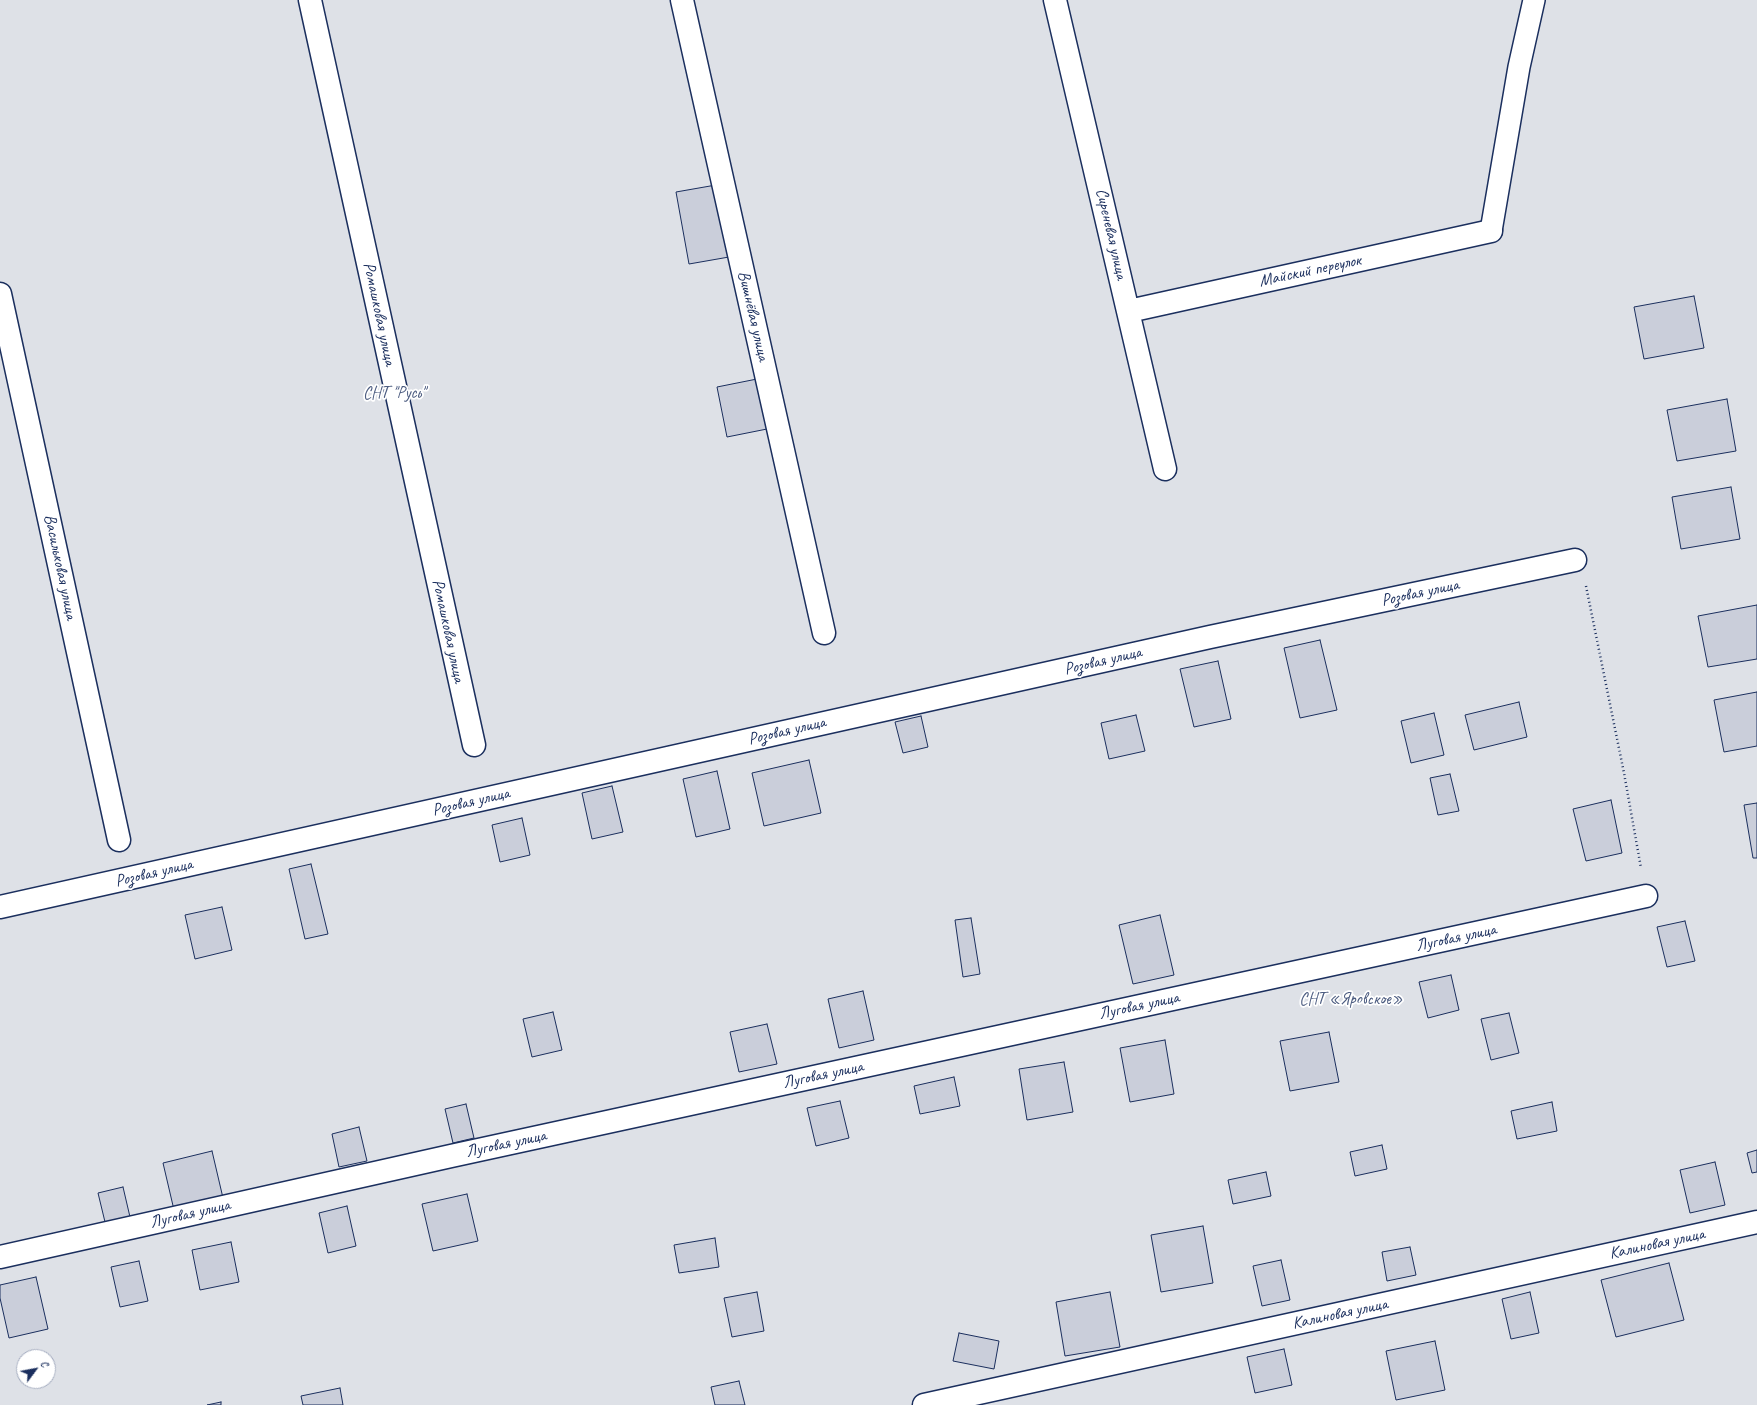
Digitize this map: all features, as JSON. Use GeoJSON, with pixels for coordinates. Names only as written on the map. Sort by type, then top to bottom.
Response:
{"type":"FeatureCollection","features":[{"type":"Feature","properties":{"kind":"street","name":"Ромашковая улица"},"geometry":{"type":"LineString","coordinates":[[310,0],[474,745]]}},
{"type":"Feature","properties":{"kind":"street","name":"Вишнёвая улица"},"geometry":{"type":"LineString","coordinates":[[682,0],[824,633]]}},
{"type":"Feature","properties":{"kind":"street","name":"Сиреневая улица"},"geometry":{"type":"LineString","coordinates":[[1055,0],[1165,469]]}},
{"type":"Feature","properties":{"kind":"street","name":"Майский переулок"},"geometry":{"type":"LineString","coordinates":[[1129,311],[1491,230]]}},
{"type":"Feature","properties":{"kind":"street","name":"Васильковая улица"},"geometry":{"type":"LineString","coordinates":[[0,294],[119,840]]}},
{"type":"Feature","properties":{"kind":"street","name":"Розовая улица"},"geometry":{"type":"LineString","coordinates":[[0,907],[1179,644],[1575,560]]}},
{"type":"Feature","properties":{"kind":"street","name":"Луговая улица"},"geometry":{"type":"LineString","coordinates":[[0,1256],[1646,896]]}},
{"type":"Feature","properties":{"kind":"street","name":"Калиновая улица"},"geometry":{"type":"LineString","coordinates":[[924,1405],[1757,1222]]}},
{"type":"Feature","properties":{"kind":"lane"},"geometry":{"type":"LineString","coordinates":[[1491,230],[1519,67],[1534,0]]}},
{"type":"Feature","properties":{"kind":"path"},"geometry":{"type":"LineString","coordinates":[[1575,560],[1586,583],[1624,773],[1646,896]]}},
{"type":"Feature","properties":{"kind":"green space"},"geometry":{"type":"Polygon","coordinates":[[[0,0],[1757,0],[1757,1405],[0,1405],[0,0]]]}},
{"type":"Feature","properties":{"kind":"building"},"geometry":{"type":"Polygon","coordinates":[[[716,185],[729,257],[689,264],[676,192],[716,185]]]}},
{"type":"Feature","properties":{"kind":"building"},"geometry":{"type":"Polygon","coordinates":[[[1694,296],[1704,348],[1644,359],[1634,307],[1694,296]]]}},
{"type":"Feature","properties":{"kind":"building"},"geometry":{"type":"Polygon","coordinates":[[[757,379],[767,429],[727,437],[717,387],[757,379]]]}},
{"type":"Feature","properties":{"kind":"building"},"geometry":{"type":"Polygon","coordinates":[[[1727,399],[1736,451],[1677,461],[1667,410],[1727,399]]]}},
{"type":"Feature","properties":{"kind":"building"},"geometry":{"type":"Polygon","coordinates":[[[1731,487],[1740,539],[1681,549],[1672,497],[1731,487]]]}},
{"type":"Feature","properties":{"kind":"building"},"geometry":{"type":"Polygon","coordinates":[[[1757,605],[1757,659],[1708,667],[1698,616],[1757,605]]]}},
{"type":"Feature","properties":{"kind":"building"},"geometry":{"type":"Polygon","coordinates":[[[1320,640],[1337,710],[1300,718],[1284,648],[1320,640]]]}},
{"type":"Feature","properties":{"kind":"building"},"geometry":{"type":"Polygon","coordinates":[[[1218,661],[1231,719],[1194,727],[1180,669],[1218,661]]]}},
{"type":"Feature","properties":{"kind":"building"},"geometry":{"type":"Polygon","coordinates":[[[1757,692],[1757,746],[1724,752],[1714,700],[1757,692]]]}},
{"type":"Feature","properties":{"kind":"building"},"geometry":{"type":"Polygon","coordinates":[[[1519,702],[1527,737],[1474,750],[1465,715],[1519,702]]]}},
{"type":"Feature","properties":{"kind":"building"},"geometry":{"type":"Polygon","coordinates":[[[1434,713],[1444,755],[1411,763],[1401,721],[1434,713]]]}},
{"type":"Feature","properties":{"kind":"building"},"geometry":{"type":"Polygon","coordinates":[[[1136,715],[1145,751],[1109,759],[1101,723],[1136,715]]]}},
{"type":"Feature","properties":{"kind":"building"},"geometry":{"type":"Polygon","coordinates":[[[921,716],[928,747],[903,753],[895,722],[921,716]]]}},
{"type":"Feature","properties":{"kind":"building"},"geometry":{"type":"Polygon","coordinates":[[[809,760],[821,813],[764,826],[752,773],[809,760]]]}},
{"type":"Feature","properties":{"kind":"building"},"geometry":{"type":"Polygon","coordinates":[[[717,771],[730,829],[696,837],[683,779],[717,771]]]}},
{"type":"Feature","properties":{"kind":"building"},"geometry":{"type":"Polygon","coordinates":[[[1450,774],[1459,811],[1438,815],[1430,778],[1450,774]]]}},
{"type":"Feature","properties":{"kind":"building"},"geometry":{"type":"Polygon","coordinates":[[[612,786],[623,832],[592,839],[582,793],[612,786]]]}},
{"type":"Feature","properties":{"kind":"building"},"geometry":{"type":"Polygon","coordinates":[[[1611,800],[1622,853],[1586,861],[1573,809],[1611,800]]]}},
{"type":"Feature","properties":{"kind":"building"},"geometry":{"type":"Polygon","coordinates":[[[1757,803],[1757,858],[1753,858],[1744,805],[1757,803]]]}},
{"type":"Feature","properties":{"kind":"building"},"geometry":{"type":"Polygon","coordinates":[[[522,818],[530,855],[500,862],[492,825],[522,818]]]}},
{"type":"Feature","properties":{"kind":"building"},"geometry":{"type":"Polygon","coordinates":[[[311,864],[328,934],[305,939],[289,869],[311,864]]]}},
{"type":"Feature","properties":{"kind":"building"},"geometry":{"type":"Polygon","coordinates":[[[222,907],[232,950],[195,959],[185,915],[222,907]]]}},
{"type":"Feature","properties":{"kind":"building"},"geometry":{"type":"Polygon","coordinates":[[[1160,915],[1174,975],[1133,984],[1119,925],[1160,915]]]}},
{"type":"Feature","properties":{"kind":"building"},"geometry":{"type":"Polygon","coordinates":[[[971,918],[980,974],[963,977],[955,920],[971,918]]]}},
{"type":"Feature","properties":{"kind":"building"},"geometry":{"type":"Polygon","coordinates":[[[1685,921],[1695,961],[1667,967],[1657,927],[1685,921]]]}},
{"type":"Feature","properties":{"kind":"building"},"geometry":{"type":"Polygon","coordinates":[[[1451,975],[1459,1010],[1428,1018],[1419,982],[1451,975]]]}},
{"type":"Feature","properties":{"kind":"building"},"geometry":{"type":"Polygon","coordinates":[[[863,991],[874,1040],[839,1048],[828,999],[863,991]]]}},
{"type":"Feature","properties":{"kind":"building"},"geometry":{"type":"Polygon","coordinates":[[[553,1012],[562,1050],[532,1057],[523,1019],[553,1012]]]}},
{"type":"Feature","properties":{"kind":"building"},"geometry":{"type":"Polygon","coordinates":[[[1509,1013],[1519,1053],[1491,1060],[1481,1019],[1509,1013]]]}},
{"type":"Feature","properties":{"kind":"building"},"geometry":{"type":"Polygon","coordinates":[[[767,1024],[777,1064],[739,1072],[730,1032],[767,1024]]]}},
{"type":"Feature","properties":{"kind":"building"},"geometry":{"type":"Polygon","coordinates":[[[1329,1032],[1339,1082],[1290,1091],[1280,1041],[1329,1032]]]}},
{"type":"Feature","properties":{"kind":"building"},"geometry":{"type":"Polygon","coordinates":[[[1165,1040],[1174,1094],[1130,1102],[1120,1048],[1165,1040]]]}},
{"type":"Feature","properties":{"kind":"building"},"geometry":{"type":"Polygon","coordinates":[[[1064,1062],[1073,1112],[1027,1120],[1019,1069],[1064,1062]]]}},
{"type":"Feature","properties":{"kind":"building"},"geometry":{"type":"Polygon","coordinates":[[[954,1077],[960,1106],[920,1114],[914,1086],[954,1077]]]}},
{"type":"Feature","properties":{"kind":"building"},"geometry":{"type":"Polygon","coordinates":[[[840,1101],[849,1138],[816,1146],[807,1108],[840,1101]]]}},
{"type":"Feature","properties":{"kind":"building"},"geometry":{"type":"Polygon","coordinates":[[[1552,1102],[1557,1131],[1517,1139],[1511,1111],[1552,1102]]]}},
{"type":"Feature","properties":{"kind":"building"},"geometry":{"type":"Polygon","coordinates":[[[466,1104],[474,1138],[453,1143],[445,1109],[466,1104]]]}},
{"type":"Feature","properties":{"kind":"building"},"geometry":{"type":"Polygon","coordinates":[[[359,1127],[367,1161],[339,1167],[332,1134],[359,1127]]]}},
{"type":"Feature","properties":{"kind":"building"},"geometry":{"type":"Polygon","coordinates":[[[1382,1145],[1387,1169],[1355,1176],[1350,1152],[1382,1145]]]}},
{"type":"Feature","properties":{"kind":"building"},"geometry":{"type":"Polygon","coordinates":[[[1757,1150],[1757,1172],[1752,1173],[1747,1153],[1757,1150]]]}},
{"type":"Feature","properties":{"kind":"building"},"geometry":{"type":"Polygon","coordinates":[[[212,1151],[223,1198],[174,1210],[163,1163],[212,1151]]]}},
{"type":"Feature","properties":{"kind":"building"},"geometry":{"type":"Polygon","coordinates":[[[1715,1162],[1725,1205],[1690,1213],[1680,1170],[1715,1162]]]}},
{"type":"Feature","properties":{"kind":"building"},"geometry":{"type":"Polygon","coordinates":[[[1266,1172],[1271,1196],[1233,1204],[1228,1180],[1266,1172]]]}},
{"type":"Feature","properties":{"kind":"building"},"geometry":{"type":"Polygon","coordinates":[[[123,1187],[130,1217],[105,1222],[98,1193],[123,1187]]]}},
{"type":"Feature","properties":{"kind":"building"},"geometry":{"type":"Polygon","coordinates":[[[467,1194],[478,1241],[433,1251],[422,1204],[467,1194]]]}},
{"type":"Feature","properties":{"kind":"building"},"geometry":{"type":"Polygon","coordinates":[[[347,1206],[356,1246],[328,1253],[319,1213],[347,1206]]]}},
{"type":"Feature","properties":{"kind":"building"},"geometry":{"type":"Polygon","coordinates":[[[1203,1226],[1213,1283],[1161,1292],[1151,1235],[1203,1226]]]}},
{"type":"Feature","properties":{"kind":"building"},"geometry":{"type":"Polygon","coordinates":[[[715,1238],[719,1267],[679,1273],[674,1245],[715,1238]]]}},
{"type":"Feature","properties":{"kind":"building"},"geometry":{"type":"Polygon","coordinates":[[[231,1242],[239,1282],[200,1290],[192,1250],[231,1242]]]}},
{"type":"Feature","properties":{"kind":"building"},"geometry":{"type":"Polygon","coordinates":[[[1410,1247],[1416,1275],[1387,1281],[1382,1252],[1410,1247]]]}},
{"type":"Feature","properties":{"kind":"building"},"geometry":{"type":"Polygon","coordinates":[[[1281,1260],[1290,1300],[1262,1306],[1253,1266],[1281,1260]]]}},
{"type":"Feature","properties":{"kind":"building"},"geometry":{"type":"Polygon","coordinates":[[[139,1261],[148,1301],[120,1307],[111,1267],[139,1261]]]}},
{"type":"Feature","properties":{"kind":"building"},"geometry":{"type":"Polygon","coordinates":[[[1669,1263],[1684,1320],[1616,1337],[1601,1280],[1669,1263]]]}},
{"type":"Feature","properties":{"kind":"building"},"geometry":{"type":"Polygon","coordinates":[[[36,1277],[48,1329],[9,1338],[0,1298],[0,1285],[36,1277]]]}},
{"type":"Feature","properties":{"kind":"building"},"geometry":{"type":"Polygon","coordinates":[[[757,1292],[764,1331],[732,1337],[724,1298],[757,1292]]]}},
{"type":"Feature","properties":{"kind":"building"},"geometry":{"type":"Polygon","coordinates":[[[1110,1292],[1120,1347],[1065,1356],[1056,1302],[1110,1292]]]}},
{"type":"Feature","properties":{"kind":"building"},"geometry":{"type":"Polygon","coordinates":[[[1530,1292],[1539,1333],[1511,1339],[1502,1299],[1530,1292]]]}},
{"type":"Feature","properties":{"kind":"building"},"geometry":{"type":"Polygon","coordinates":[[[959,1333],[999,1341],[994,1369],[953,1361],[959,1333]]]}},
{"type":"Feature","properties":{"kind":"building"},"geometry":{"type":"Polygon","coordinates":[[[1435,1341],[1445,1390],[1396,1400],[1386,1351],[1435,1341]]]}},
{"type":"Feature","properties":{"kind":"building"},"geometry":{"type":"Polygon","coordinates":[[[1284,1349],[1292,1385],[1255,1393],[1247,1357],[1284,1349]]]}},
{"type":"Feature","properties":{"kind":"building"},"geometry":{"type":"Polygon","coordinates":[[[739,1381],[745,1405],[715,1405],[711,1387],[739,1381]]]}},
{"type":"Feature","properties":{"kind":"building"},"geometry":{"type":"Polygon","coordinates":[[[340,1388],[343,1405],[303,1405],[301,1396],[340,1388]]]}},
{"type":"Feature","properties":{"kind":"building"},"geometry":{"type":"Polygon","coordinates":[[[221,1402],[221,1405],[207,1405],[221,1402]]]}},
{"type":"Feature","properties":{"kind":"park label","name":"СНТ \"Русь\""},"geometry":{"type":"Point","coordinates":[394,394]}},
{"type":"Feature","properties":{"kind":"park label","name":"СНТ «Яровское»"},"geometry":{"type":"Point","coordinates":[1351,1000]}}]}
